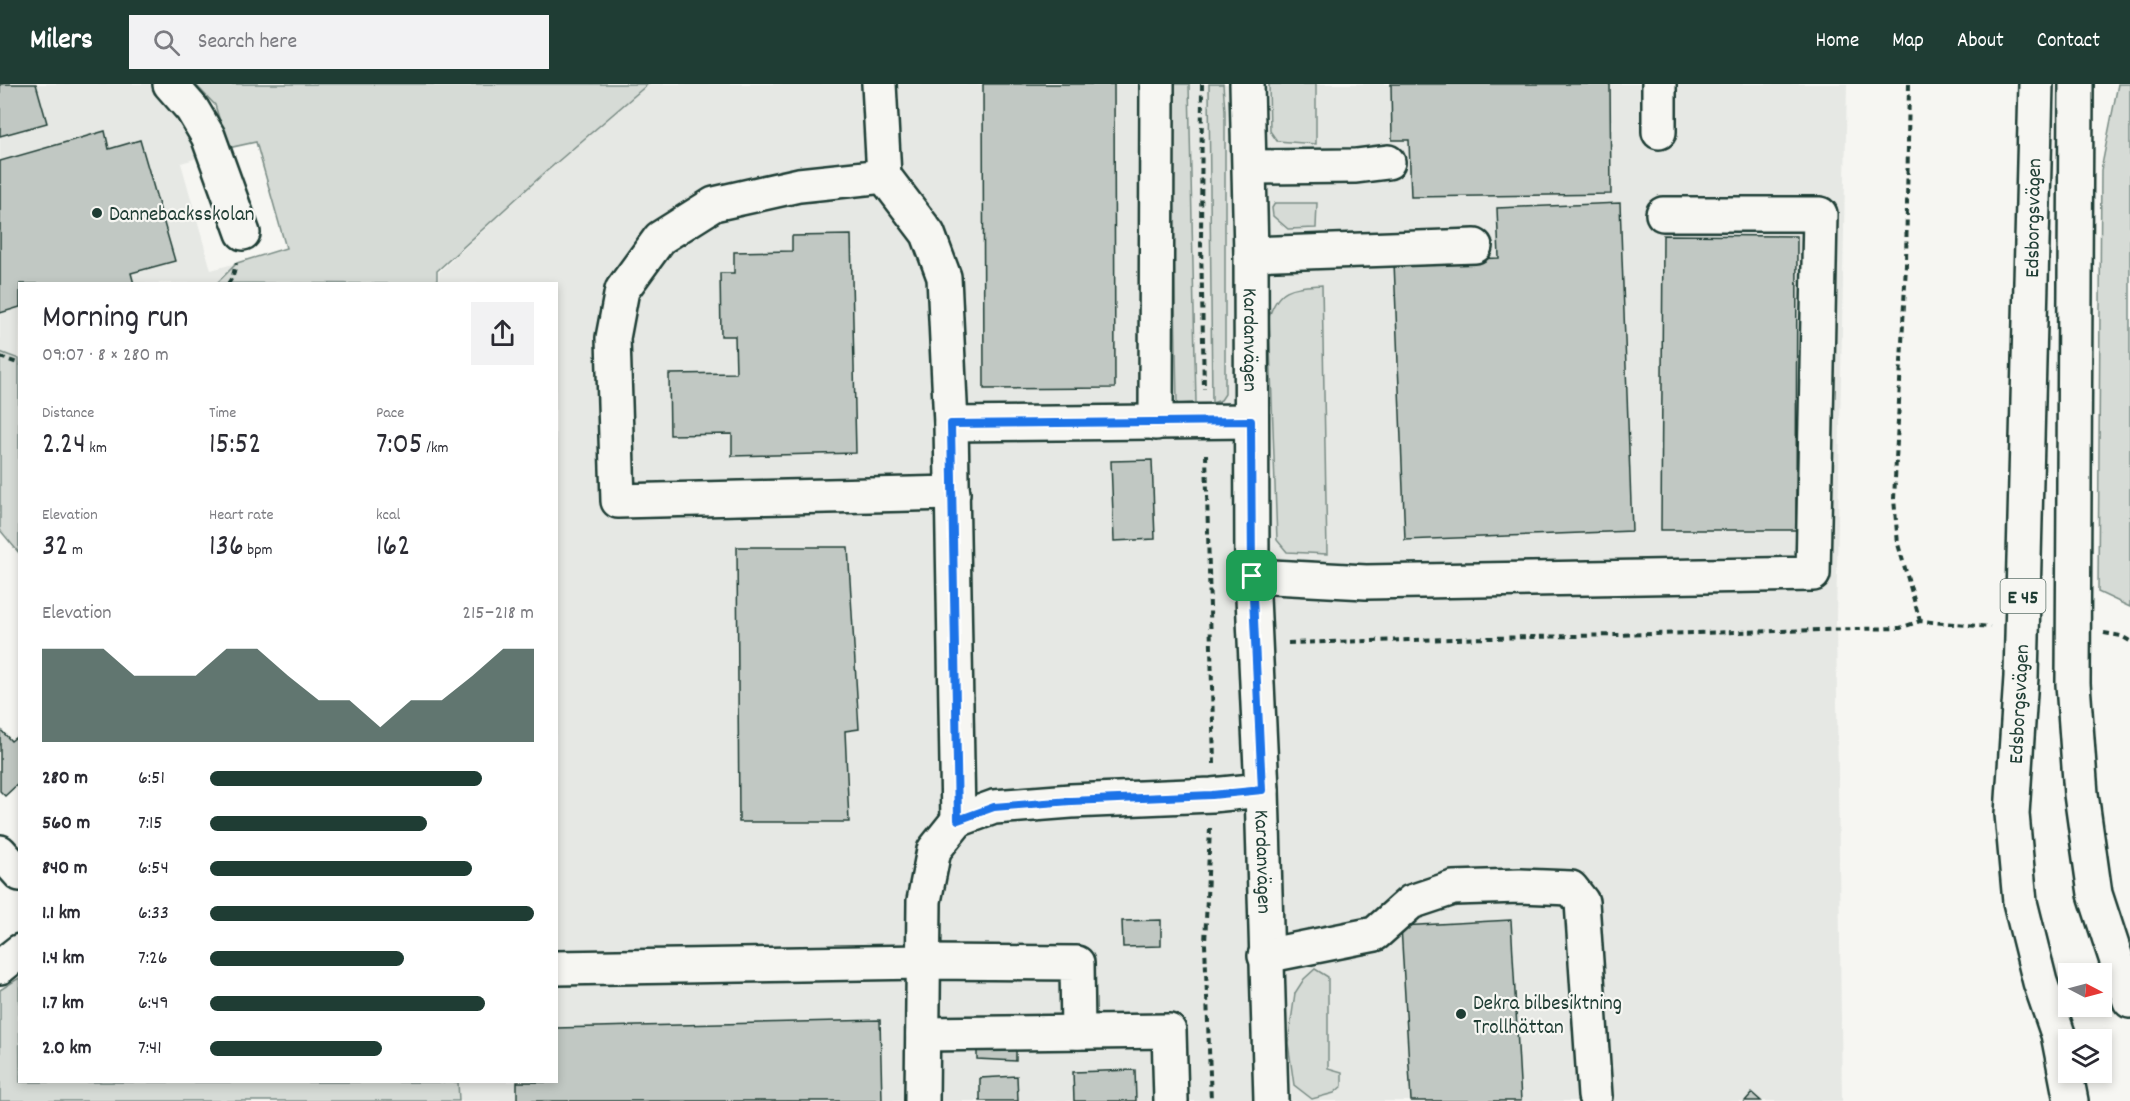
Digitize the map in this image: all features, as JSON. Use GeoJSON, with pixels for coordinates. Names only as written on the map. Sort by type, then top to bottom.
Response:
{"type":"FeatureCollection","features":[{"type":"Feature","properties":{"kind":"main road"},"geometry":{"type":"LineString","coordinates":[[170,84],[192,109],[208,136],[243,233]]}},
{"type":"Feature","properties":{"kind":"main road"},"geometry":{"type":"LineString","coordinates":[[879,84],[884,176],[928,234],[944,277],[951,424],[958,820]]}},
{"type":"Feature","properties":{"kind":"main road"},"geometry":{"type":"LineString","coordinates":[[1156,423],[1157,84]]}},
{"type":"Feature","properties":{"kind":"main road","name":"Kardanvägen"},"geometry":{"type":"LineString","coordinates":[[1247,84],[1251,254],[1252,576],[1262,790],[1270,1101]]}},
{"type":"Feature","properties":{"kind":"main road"},"geometry":{"type":"LineString","coordinates":[[1659,84],[1659,132]]}},
{"type":"Feature","properties":{"kind":"main road","name":"Edsborgsvägen"},"geometry":{"type":"LineString","coordinates":[[2036,84],[2021,677],[2012,814],[2020,903],[2040,982],[2058,1034],[2071,1101]]}},
{"type":"Feature","properties":{"kind":"main road","name":"Edsborgsvägen"},"geometry":{"type":"LineString","coordinates":[[2076,84],[2073,684],[2081,795],[2095,894],[2130,1000]]}},
{"type":"Feature","properties":{"kind":"main road"},"geometry":{"type":"LineString","coordinates":[[1250,167],[1356,166],[1388,162]]}},
{"type":"Feature","properties":{"kind":"main road"},"geometry":{"type":"LineString","coordinates":[[884,176],[799,184],[714,204],[660,238],[622,290],[613,338],[618,501],[952,493]]}},
{"type":"Feature","properties":{"kind":"main road"},"geometry":{"type":"LineString","coordinates":[[1252,576],[1366,582],[1813,574],[1820,214],[1663,214]]}},
{"type":"Feature","properties":{"kind":"main road"},"geometry":{"type":"LineString","coordinates":[[1251,254],[1475,246]]}},
{"type":"Feature","properties":{"kind":"main road"},"geometry":{"type":"LineString","coordinates":[[951,424],[1251,421]]}},
{"type":"Feature","properties":{"kind":"main road"},"geometry":{"type":"LineString","coordinates":[[922,1101],[924,902],[934,850],[958,820],[994,807],[1212,795],[1262,790]]}},
{"type":"Feature","properties":{"kind":"main road"},"geometry":{"type":"LineString","coordinates":[[0,852],[18,872]]}},
{"type":"Feature","properties":{"kind":"main road"},"geometry":{"type":"LineString","coordinates":[[1265,956],[1376,934],[1411,902],[1453,888],[1520,886],[1571,888],[1582,902],[1595,1096]]}},
{"type":"Feature","properties":{"kind":"main road"},"geometry":{"type":"LineString","coordinates":[[0,967],[18,953]]}},
{"type":"Feature","properties":{"kind":"main road"},"geometry":{"type":"LineString","coordinates":[[558,968],[923,962],[1077,963],[1078,1032]]}},
{"type":"Feature","properties":{"kind":"main road"},"geometry":{"type":"LineString","coordinates":[[923,1034],[1169,1031],[1171,1101]]}},
{"type":"Feature","properties":{"kind":"path"},"geometry":{"type":"LineString","coordinates":[[1202,84],[1201,244],[1210,646],[1215,750],[1205,944],[1211,1101]]}},
{"type":"Feature","properties":{"kind":"path"},"geometry":{"type":"LineString","coordinates":[[1909,84],[1906,265],[1894,499],[1898,544],[1920,621]]}},
{"type":"Feature","properties":{"kind":"path"},"geometry":{"type":"LineString","coordinates":[[0,357],[18,363]]}},
{"type":"Feature","properties":{"kind":"path"},"geometry":{"type":"LineString","coordinates":[[1210,646],[1254,643],[1900,628],[1920,621],[1994,627]]}},
{"type":"Feature","properties":{"kind":"path"},"geometry":{"type":"LineString","coordinates":[[2097,631],[2130,640]]}},
{"type":"Feature","properties":{"kind":"shaded area","name":"Dannebacksskolan"},"geometry":{"type":"Polygon","coordinates":[[[0,84],[179,84],[219,152],[181,163],[211,270],[237,263],[218,282],[18,282],[18,359],[0,352],[0,84]]]}},
{"type":"Feature","properties":{"kind":"shaded area"},"geometry":{"type":"Polygon","coordinates":[[[195,84],[648,84],[541,176],[437,271],[437,282],[218,282],[237,263],[286,248],[256,142],[228,148],[215,105],[195,84]]]}},
{"type":"Feature","properties":{"kind":"shaded area"},"geometry":{"type":"Polygon","coordinates":[[[648,84],[1847,84],[1836,619],[1842,1101],[456,1101],[455,1083],[558,1083],[558,282],[439,282],[439,272],[540,178],[648,84]]]}},
{"type":"Feature","properties":{"kind":"shaded area"},"geometry":{"type":"Polygon","coordinates":[[[1171,84],[1189,84],[1196,403],[1177,404],[1171,84]]]}},
{"type":"Feature","properties":{"kind":"shaded area"},"geometry":{"type":"Polygon","coordinates":[[[1209,84],[1223,84],[1225,111],[1225,394],[1221,400],[1212,403],[1209,84]]]}},
{"type":"Feature","properties":{"kind":"shaded area"},"geometry":{"type":"Polygon","coordinates":[[[1269,84],[1316,84],[1316,144],[1277,141],[1270,131],[1269,84]]]}},
{"type":"Feature","properties":{"kind":"shaded area"},"geometry":{"type":"Polygon","coordinates":[[[2118,84],[2130,84],[2130,607],[2098,592],[2101,170],[2118,84]]]}},
{"type":"Feature","properties":{"kind":"shaded area"},"geometry":{"type":"Polygon","coordinates":[[[1275,203],[1317,203],[1316,228],[1288,229],[1273,216],[1272,208],[1275,203]]]}},
{"type":"Feature","properties":{"kind":"shaded area"},"geometry":{"type":"Polygon","coordinates":[[[1322,285],[1327,554],[1287,552],[1277,540],[1269,317],[1277,299],[1288,290],[1322,285]]]}},
{"type":"Feature","properties":{"kind":"shaded area"},"geometry":{"type":"Polygon","coordinates":[[[0,352],[18,359],[18,552],[0,530],[0,352]]]}},
{"type":"Feature","properties":{"kind":"shaded area"},"geometry":{"type":"Polygon","coordinates":[[[1315,969],[1328,977],[1328,1068],[1342,1072],[1342,1086],[1334,1093],[1312,1099],[1294,1085],[1288,1043],[1295,993],[1304,979],[1315,969]]]}},
{"type":"Feature","properties":{"kind":"shaded area"},"geometry":{"type":"Polygon","coordinates":[[[18,979],[18,1083],[458,1083],[459,1101],[0,1101],[0,990],[18,979]]]}},
{"type":"Feature","properties":{"kind":"building"},"geometry":{"type":"Polygon","coordinates":[[[0,84],[36,84],[47,123],[0,136],[0,84]]]}},
{"type":"Feature","properties":{"kind":"building"},"geometry":{"type":"Polygon","coordinates":[[[983,84],[1114,84],[1115,388],[984,389],[983,84]]]}},
{"type":"Feature","properties":{"kind":"building"},"geometry":{"type":"Polygon","coordinates":[[[1391,84],[1610,84],[1611,194],[1411,197],[1409,140],[1392,140],[1391,84]]]}},
{"type":"Feature","properties":{"kind":"building"},"geometry":{"type":"Polygon","coordinates":[[[105,131],[109,149],[140,140],[175,261],[131,273],[133,282],[18,282],[18,308],[0,313],[0,161],[105,131]]]}},
{"type":"Feature","properties":{"kind":"building"},"geometry":{"type":"Polygon","coordinates":[[[1620,203],[1632,531],[1405,540],[1394,262],[1499,258],[1497,208],[1620,203]]]}},
{"type":"Feature","properties":{"kind":"building"},"geometry":{"type":"Polygon","coordinates":[[[851,235],[856,453],[732,456],[732,434],[670,435],[669,374],[736,373],[735,336],[721,336],[720,273],[734,273],[734,252],[792,251],[792,236],[851,235]]]}},
{"type":"Feature","properties":{"kind":"building"},"geometry":{"type":"Polygon","coordinates":[[[1663,235],[1797,236],[1796,530],[1661,530],[1663,235]]]}},
{"type":"Feature","properties":{"kind":"building"},"geometry":{"type":"Polygon","coordinates":[[[1152,460],[1155,539],[1114,541],[1111,461],[1152,460]]]}},
{"type":"Feature","properties":{"kind":"building"},"geometry":{"type":"Polygon","coordinates":[[[737,547],[848,547],[859,729],[845,731],[849,822],[739,822],[737,547]]]}},
{"type":"Feature","properties":{"kind":"building"},"geometry":{"type":"Polygon","coordinates":[[[0,729],[11,741],[18,736],[18,784],[5,796],[0,791],[0,729]]]}},
{"type":"Feature","properties":{"kind":"building"},"geometry":{"type":"Polygon","coordinates":[[[1161,920],[1161,946],[1123,947],[1122,921],[1161,920]]]}},
{"type":"Feature","properties":{"kind":"building","name":"Dekra bilbesiktning Trollhättan"},"geometry":{"type":"Polygon","coordinates":[[[1511,920],[1521,1101],[1411,1101],[1401,926],[1511,920]]]}},
{"type":"Feature","properties":{"kind":"building"},"geometry":{"type":"Polygon","coordinates":[[[880,1020],[882,1101],[517,1101],[517,1083],[558,1083],[558,1028],[880,1020]]]}},
{"type":"Feature","properties":{"kind":"building"},"geometry":{"type":"Polygon","coordinates":[[[977,1043],[1016,1045],[1016,1061],[977,1059],[977,1043]]]}},
{"type":"Feature","properties":{"kind":"building"},"geometry":{"type":"Polygon","coordinates":[[[1135,1070],[1136,1101],[1074,1101],[1073,1072],[1135,1070]]]}},
{"type":"Feature","properties":{"kind":"building"},"geometry":{"type":"Polygon","coordinates":[[[1017,1076],[1018,1101],[980,1101],[980,1078],[1017,1076]]]}},
{"type":"Feature","properties":{"kind":"building"},"geometry":{"type":"Polygon","coordinates":[[[1752,1093],[1761,1101],[1745,1101],[1752,1093]]]}},
{"type":"Feature","properties":{"kind":"place","name":"Dannebacksskolan"},"geometry":{"type":"Point","coordinates":[97,213]}},
{"type":"Feature","properties":{"kind":"place","name":"Dekra bilbesiktning Trollhättan"},"geometry":{"type":"Point","coordinates":[1461,1014]}},
{"type":"Feature","properties":{"kind":"route"},"geometry":{"type":"LineString","coordinates":[[1251,421],[1252,576],[1262,790],[1212,795],[994,807],[958,820],[951,424],[1251,421]]}}]}
